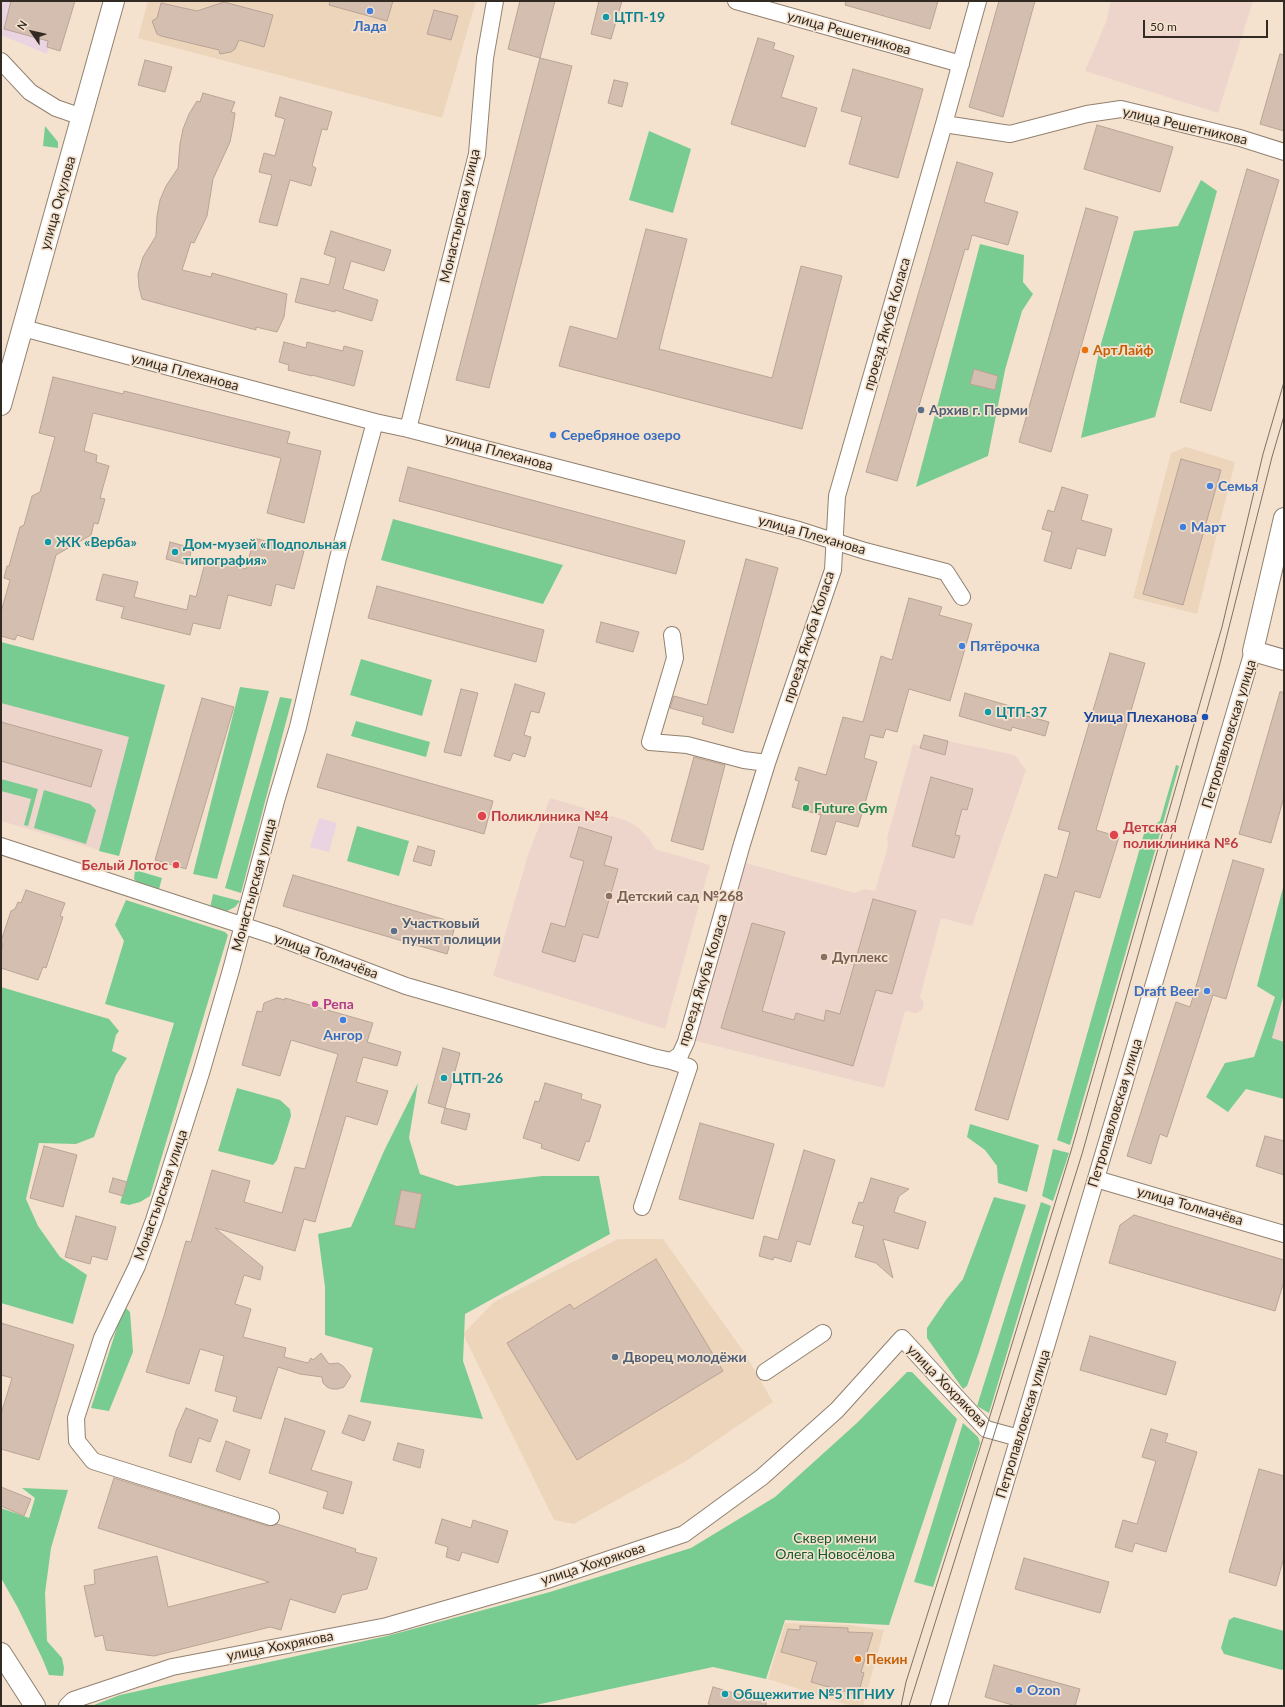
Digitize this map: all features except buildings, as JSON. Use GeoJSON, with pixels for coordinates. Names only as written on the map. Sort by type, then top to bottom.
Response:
{"type":"FeatureCollection","features":[{"type":"Feature","properties":{"kind":"main road","name":"улица Окулова"},"geometry":{"type":"LineString","coordinates":[[1,405],[114,1]]}},
{"type":"Feature","properties":{"kind":"main road","name":"Петропавловская улица"},"geometry":{"type":"LineString","coordinates":[[1253,651],[1284,518]]}},
{"type":"Feature","properties":{"kind":"main road"},"geometry":{"type":"LineString","coordinates":[[1253,651],[1284,660]]}},
{"type":"Feature","properties":{"kind":"main road"},"geometry":{"type":"LineString","coordinates":[[1,1653],[34,1706]]}},
{"type":"Feature","properties":{"kind":"main road"},"geometry":{"type":"LineString","coordinates":[[21,1684],[22,1706]]}},
{"type":"Feature","properties":{"kind":"street","name":"Монастырская улица"},"geometry":{"type":"LineString","coordinates":[[408,429],[477,154],[485,58],[495,1]]}},
{"type":"Feature","properties":{"kind":"street","name":"улица Решетникова"},"geometry":{"type":"LineString","coordinates":[[736,1],[961,64]]}},
{"type":"Feature","properties":{"kind":"street","name":"проезд Якуба Коласа"},"geometry":{"type":"LineString","coordinates":[[653,1057],[671,1061],[680,1055],[686,1042],[742,844],[767,764],[833,570],[837,496],[978,1]]}},
{"type":"Feature","properties":{"kind":"street"},"geometry":{"type":"LineString","coordinates":[[3,62],[30,92],[56,108],[82,118]]}},
{"type":"Feature","properties":{"kind":"street","name":"улица Решетникова"},"geometry":{"type":"LineString","coordinates":[[944,124],[1010,134],[1087,114],[1121,109],[1240,138],[1284,152]]}},
{"type":"Feature","properties":{"kind":"street","name":"улица Плеханова"},"geometry":{"type":"LineString","coordinates":[[22,328],[375,422],[408,429],[834,540],[946,572],[962,597]]}},
{"type":"Feature","properties":{"kind":"street","name":"Монастырская улица"},"geometry":{"type":"LineString","coordinates":[[271,1517],[93,1461],[77,1441],[76,1418],[102,1338],[137,1266],[154,1220],[201,1073],[243,926],[276,801],[298,727],[338,558],[375,422]]}},
{"type":"Feature","properties":{"kind":"street"},"geometry":{"type":"LineString","coordinates":[[672,635],[675,658],[650,742],[687,745],[744,760],[767,764]]}},
{"type":"Feature","properties":{"kind":"street","name":"Петропавловская улица"},"geometry":{"type":"LineString","coordinates":[[938,1706],[1253,651]]}},
{"type":"Feature","properties":{"kind":"street","name":"улица Толмачёва"},"geometry":{"type":"LineString","coordinates":[[1,846],[272,935],[406,986],[653,1057]]}},
{"type":"Feature","properties":{"kind":"street"},"geometry":{"type":"LineString","coordinates":[[642,1207],[689,1067],[671,1061]]}},
{"type":"Feature","properties":{"kind":"street","name":"улица Толмачёва"},"geometry":{"type":"LineString","coordinates":[[1096,1179],[1284,1234]]}},
{"type":"Feature","properties":{"kind":"street"},"geometry":{"type":"LineString","coordinates":[[765,1372],[823,1334]]}},
{"type":"Feature","properties":{"kind":"street","name":"улица Хохрякова"},"geometry":{"type":"LineString","coordinates":[[70,1704],[172,1667],[386,1626],[550,1578],[684,1534],[768,1472],[837,1410],[902,1338],[986,1429],[1018,1438]]}},
{"type":"Feature","properties":{"kind":"shaded area"},"geometry":{"type":"Polygon","coordinates":[[[1,1],[62,1],[47,54],[1,35],[1,1]]]}},
{"type":"Feature","properties":{"kind":"shaded area"},"geometry":{"type":"Polygon","coordinates":[[[148,1],[476,1],[442,118],[138,38],[148,1]]]}},
{"type":"Feature","properties":{"kind":"shaded area"},"geometry":{"type":"Polygon","coordinates":[[[1111,1],[1253,1],[1218,113],[1085,71],[1106,22],[1111,1]]]}},
{"type":"Feature","properties":{"kind":"shaded area"},"geometry":{"type":"Polygon","coordinates":[[[1186,447],[1235,462],[1197,614],[1133,598],[1171,453],[1186,447]]]}},
{"type":"Feature","properties":{"kind":"shaded area"},"geometry":{"type":"Polygon","coordinates":[[[1,642],[165,685],[119,856],[1,821],[1,642]]]}},
{"type":"Feature","properties":{"kind":"shaded area","name":"Дуплекс"},"geometry":{"type":"Polygon","coordinates":[[[948,741],[1015,755],[1026,770],[972,926],[941,918],[920,997],[924,1002],[923,1007],[921,1011],[916,1013],[905,1011],[884,1088],[692,1040],[746,863],[855,893],[865,889],[875,891],[888,846],[887,838],[913,744],[944,755],[948,741]]]}},
{"type":"Feature","properties":{"kind":"shaded area","name":"Детский сад №268"},"geometry":{"type":"Polygon","coordinates":[[[550,798],[625,820],[638,827],[650,840],[655,849],[710,865],[665,1029],[493,976],[528,855],[550,798]]]}},
{"type":"Feature","properties":{"kind":"shaded area"},"geometry":{"type":"Polygon","coordinates":[[[319,818],[337,823],[329,852],[310,847],[319,818]]]}},
{"type":"Feature","properties":{"kind":"shaded area"},"geometry":{"type":"Polygon","coordinates":[[[1284,994],[1284,1042],[1272,1039],[1284,994]]]}},
{"type":"Feature","properties":{"kind":"shaded area"},"geometry":{"type":"Polygon","coordinates":[[[618,1239],[663,1239],[744,1352],[773,1402],[686,1461],[574,1524],[554,1520],[463,1334],[494,1302],[618,1239]]]}},
{"type":"Feature","properties":{"kind":"shaded area"},"geometry":{"type":"Polygon","coordinates":[[[785,1623],[849,1625],[884,1630],[863,1706],[851,1706],[768,1679],[785,1623]]]}},
{"type":"Feature","properties":{"kind":"green space"},"geometry":{"type":"Polygon","coordinates":[[[45,126],[58,142],[58,148],[43,146],[45,126]]]}},
{"type":"Feature","properties":{"kind":"green space"},"geometry":{"type":"Polygon","coordinates":[[[649,131],[691,149],[673,213],[629,200],[649,131]]]}},
{"type":"Feature","properties":{"kind":"green space"},"geometry":{"type":"Polygon","coordinates":[[[1201,180],[1217,191],[1155,417],[1081,438],[1100,347],[1134,231],[1178,226],[1201,180]]]}},
{"type":"Feature","properties":{"kind":"green space"},"geometry":{"type":"Polygon","coordinates":[[[980,244],[1024,255],[1023,282],[1033,294],[1022,311],[1005,370],[988,456],[916,487],[980,244]]]}},
{"type":"Feature","properties":{"kind":"green space"},"geometry":{"type":"Polygon","coordinates":[[[393,519],[563,565],[543,604],[381,560],[393,519]]]}},
{"type":"Feature","properties":{"kind":"green space"},"geometry":{"type":"Polygon","coordinates":[[[1,642],[165,685],[119,856],[99,851],[129,737],[1,703],[1,642]]]}},
{"type":"Feature","properties":{"kind":"green space"},"geometry":{"type":"Polygon","coordinates":[[[361,659],[432,680],[422,716],[350,695],[361,659]]]}},
{"type":"Feature","properties":{"kind":"green space"},"geometry":{"type":"Polygon","coordinates":[[[240,687],[269,691],[217,879],[193,874],[240,687]]]}},
{"type":"Feature","properties":{"kind":"green space"},"geometry":{"type":"Polygon","coordinates":[[[280,697],[292,699],[241,893],[225,888],[280,697]]]}},
{"type":"Feature","properties":{"kind":"green space"},"geometry":{"type":"Polygon","coordinates":[[[356,721],[430,742],[426,757],[351,736],[356,721]]]}},
{"type":"Feature","properties":{"kind":"green space"},"geometry":{"type":"Polygon","coordinates":[[[1176,765],[1179,766],[1070,1145],[1057,1140],[1145,830],[1160,821],[1176,765]]]}},
{"type":"Feature","properties":{"kind":"green space"},"geometry":{"type":"Polygon","coordinates":[[[1,779],[38,789],[28,826],[24,825],[31,799],[1,791],[1,779]]]}},
{"type":"Feature","properties":{"kind":"green space"},"geometry":{"type":"Polygon","coordinates":[[[44,790],[90,804],[96,810],[86,844],[34,828],[44,790]]]}},
{"type":"Feature","properties":{"kind":"green space"},"geometry":{"type":"Polygon","coordinates":[[[357,826],[409,841],[399,876],[347,861],[357,826]]]}},
{"type":"Feature","properties":{"kind":"green space"},"geometry":{"type":"Polygon","coordinates":[[[135,870],[162,878],[159,889],[137,882],[134,879],[135,870]]]}},
{"type":"Feature","properties":{"kind":"green space"},"geometry":{"type":"Polygon","coordinates":[[[1284,884],[1284,994],[1272,1038],[1284,1042],[1284,1099],[1246,1089],[1228,1112],[1206,1097],[1225,1063],[1254,1057],[1275,997],[1257,986],[1284,884]]]}},
{"type":"Feature","properties":{"kind":"green space"},"geometry":{"type":"Polygon","coordinates":[[[213,894],[240,901],[235,907],[227,911],[210,908],[213,894]]]}},
{"type":"Feature","properties":{"kind":"green space"},"geometry":{"type":"Polygon","coordinates":[[[126,900],[225,932],[228,935],[150,1196],[140,1202],[129,1205],[120,1203],[174,1023],[105,1004],[124,941],[115,925],[126,900]]]}},
{"type":"Feature","properties":{"kind":"green space"},"geometry":{"type":"Polygon","coordinates":[[[1,987],[109,1019],[119,1031],[116,1035],[112,1051],[127,1058],[116,1075],[94,1137],[76,1144],[39,1143],[26,1199],[38,1226],[60,1257],[87,1275],[73,1324],[1,1303],[1,987]]]}},
{"type":"Feature","properties":{"kind":"green space"},"geometry":{"type":"Polygon","coordinates":[[[418,1083],[409,1138],[420,1174],[457,1186],[542,1176],[599,1176],[610,1234],[465,1314],[463,1361],[483,1419],[360,1402],[373,1348],[325,1335],[325,1287],[318,1234],[351,1227],[384,1151],[418,1083]]]}},
{"type":"Feature","properties":{"kind":"green space"},"geometry":{"type":"Polygon","coordinates":[[[237,1088],[280,1100],[290,1109],[291,1116],[277,1160],[273,1165],[218,1151],[237,1088]]]}},
{"type":"Feature","properties":{"kind":"green space"},"geometry":{"type":"Polygon","coordinates":[[[970,1124],[1039,1145],[1027,1192],[998,1183],[997,1166],[985,1150],[967,1137],[970,1124]]]}},
{"type":"Feature","properties":{"kind":"green space"},"geometry":{"type":"Polygon","coordinates":[[[1053,1149],[1069,1153],[1053,1201],[1042,1196],[1053,1149]]]}},
{"type":"Feature","properties":{"kind":"green space"},"geometry":{"type":"Polygon","coordinates":[[[994,1197],[1026,1205],[979,1352],[967,1386],[963,1389],[927,1338],[927,1328],[946,1300],[963,1279],[994,1197]]]}},
{"type":"Feature","properties":{"kind":"green space"},"geometry":{"type":"Polygon","coordinates":[[[1041,1202],[1051,1206],[989,1413],[977,1406],[1041,1202]]]}},
{"type":"Feature","properties":{"kind":"green space"},"geometry":{"type":"Polygon","coordinates":[[[124,1306],[130,1312],[133,1352],[109,1411],[91,1408],[124,1306]]]}},
{"type":"Feature","properties":{"kind":"green space","name":"Сквер имени Олега Новосёлова"},"geometry":{"type":"Polygon","coordinates":[[[907,1372],[912,1372],[957,1419],[889,1625],[785,1620],[766,1679],[713,1667],[531,1706],[94,1705],[120,1695],[387,1636],[550,1592],[691,1548],[775,1497],[858,1422],[907,1372]]]}},
{"type":"Feature","properties":{"kind":"green space"},"geometry":{"type":"Polygon","coordinates":[[[963,1423],[978,1437],[980,1443],[933,1587],[914,1582],[963,1423]]]}},
{"type":"Feature","properties":{"kind":"green space"},"geometry":{"type":"Polygon","coordinates":[[[22,1488],[68,1490],[51,1548],[45,1593],[47,1641],[62,1658],[64,1668],[63,1676],[49,1675],[18,1608],[1,1578],[1,1508],[29,1518],[35,1498],[22,1488]]]}},
{"type":"Feature","properties":{"kind":"green space"},"geometry":{"type":"Polygon","coordinates":[[[1234,1617],[1284,1631],[1284,1668],[1282,1670],[1224,1654],[1221,1648],[1229,1620],[1234,1617]]]}},
{"type":"Feature","properties":{"kind":"tram line"},"geometry":{"type":"LineString","coordinates":[[901,1706],[906,1682],[986,1429],[1071,1151],[1222,627],[1263,454],[1284,382]]}},
{"type":"Feature","properties":{"kind":"tram line"},"geometry":{"type":"LineString","coordinates":[[909,1706],[1082,1154],[1219,667],[1272,457],[1284,416]]}},
{"type":"Feature","properties":{"kind":"place","name":"Лада"},"geometry":{"type":"Point","coordinates":[370,11]}},
{"type":"Feature","properties":{"kind":"place","name":"ЦТП-19"},"geometry":{"type":"Point","coordinates":[606,17]}},
{"type":"Feature","properties":{"kind":"place","name":"АртЛайф"},"geometry":{"type":"Point","coordinates":[1085,350]}},
{"type":"Feature","properties":{"kind":"place","name":"Архив г. Перми"},"geometry":{"type":"Point","coordinates":[921,410]}},
{"type":"Feature","properties":{"kind":"place","name":"Серебряное озеро"},"geometry":{"type":"Point","coordinates":[553,435]}},
{"type":"Feature","properties":{"kind":"place","name":"Семья"},"geometry":{"type":"Point","coordinates":[1210,486]}},
{"type":"Feature","properties":{"kind":"place","name":"Март"},"geometry":{"type":"Point","coordinates":[1183,527]}},
{"type":"Feature","properties":{"kind":"place","name":"ЖК «Верба»"},"geometry":{"type":"Point","coordinates":[48,542]}},
{"type":"Feature","properties":{"kind":"place","name":"Дом-музей «Подпольная типография»"},"geometry":{"type":"Point","coordinates":[175,552]}},
{"type":"Feature","properties":{"kind":"place","name":"Пятёрочка"},"geometry":{"type":"Point","coordinates":[962,646]}},
{"type":"Feature","properties":{"kind":"place","name":"ЦТП-37"},"geometry":{"type":"Point","coordinates":[988,712]}},
{"type":"Feature","properties":{"kind":"place","name":"Улица Плеханова"},"geometry":{"type":"Point","coordinates":[1205,717]}},
{"type":"Feature","properties":{"kind":"place","name":"Future Gym"},"geometry":{"type":"Point","coordinates":[806,808]}},
{"type":"Feature","properties":{"kind":"place","name":"Поликлиника №4"},"geometry":{"type":"Point","coordinates":[482,816]}},
{"type":"Feature","properties":{"kind":"place","name":"Детская поликлиника №6"},"geometry":{"type":"Point","coordinates":[1114,835]}},
{"type":"Feature","properties":{"kind":"place","name":"Белый Лотос"},"geometry":{"type":"Point","coordinates":[176,865]}},
{"type":"Feature","properties":{"kind":"place","name":"Детский сад №268"},"geometry":{"type":"Point","coordinates":[609,896]}},
{"type":"Feature","properties":{"kind":"place","name":"Участковый пункт полиции"},"geometry":{"type":"Point","coordinates":[394,931]}},
{"type":"Feature","properties":{"kind":"place","name":"Дуплекс"},"geometry":{"type":"Point","coordinates":[824,957]}},
{"type":"Feature","properties":{"kind":"place","name":"Draft Beer"},"geometry":{"type":"Point","coordinates":[1207,991]}},
{"type":"Feature","properties":{"kind":"place","name":"Репа"},"geometry":{"type":"Point","coordinates":[315,1004]}},
{"type":"Feature","properties":{"kind":"place","name":"Ангор"},"geometry":{"type":"Point","coordinates":[343,1020]}},
{"type":"Feature","properties":{"kind":"place","name":"ЦТП-26"},"geometry":{"type":"Point","coordinates":[444,1078]}},
{"type":"Feature","properties":{"kind":"place","name":"Дворец молодёжи"},"geometry":{"type":"Point","coordinates":[615,1357]}},
{"type":"Feature","properties":{"kind":"place","name":"Пекин"},"geometry":{"type":"Point","coordinates":[858,1659]}},
{"type":"Feature","properties":{"kind":"place","name":"Ozon"},"geometry":{"type":"Point","coordinates":[1019,1690]}},
{"type":"Feature","properties":{"kind":"place","name":"Общежитие №5 ПГНИУ"},"geometry":{"type":"Point","coordinates":[725,1694]}}]}
